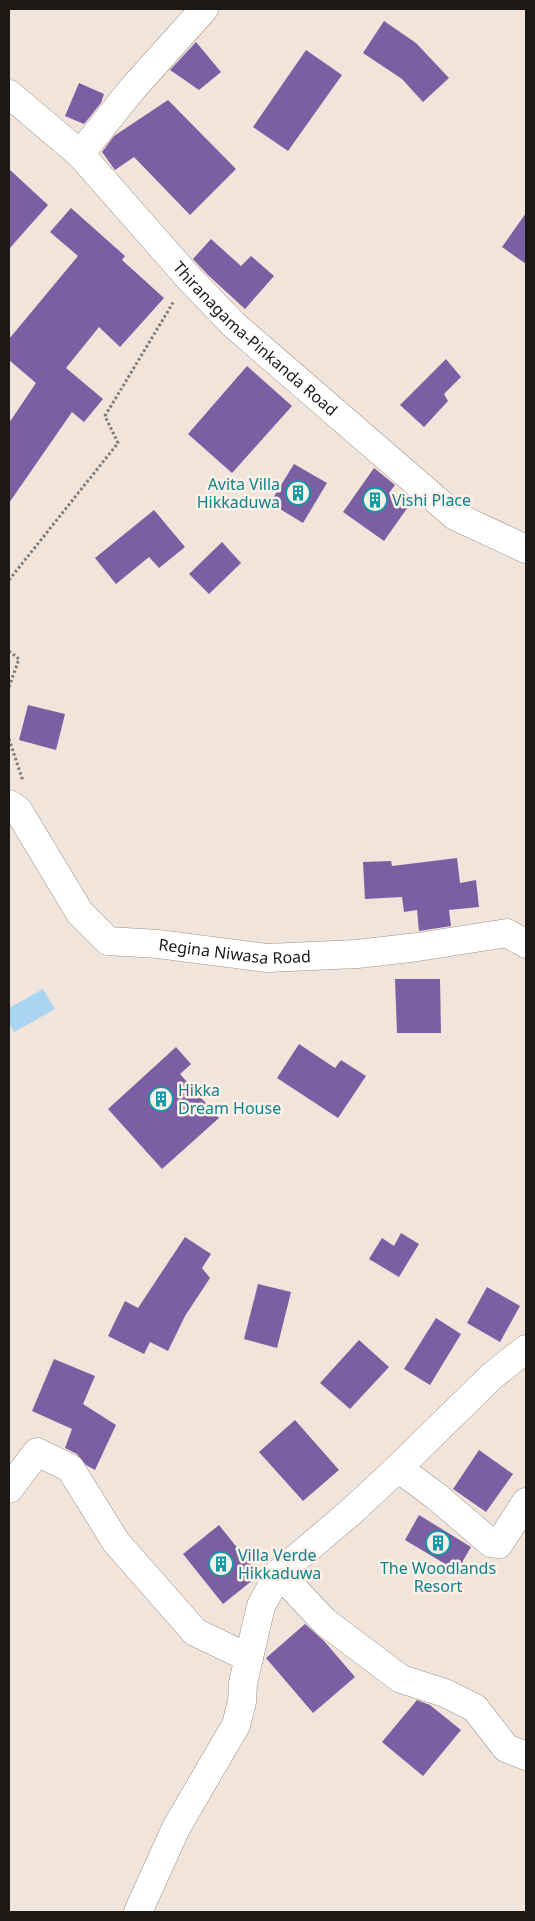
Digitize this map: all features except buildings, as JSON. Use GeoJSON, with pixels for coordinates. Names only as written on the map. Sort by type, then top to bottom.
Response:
{"type":"FeatureCollection","features":[{"type":"Feature","properties":{"kind":"street"},"geometry":{"type":"LineString","coordinates":[[80,154],[132,88],[204,9]]}},
{"type":"Feature","properties":{"kind":"street","name":"Thiranagama-Pinkanda Road"},"geometry":{"type":"LineString","coordinates":[[9,94],[80,154],[188,277],[233,324],[455,516],[526,550]]}},
{"type":"Feature","properties":{"kind":"street","name":"Regina Niwasa Road"},"geometry":{"type":"LineString","coordinates":[[13,807],[80,913],[108,941],[158,944],[267,958],[366,953],[418,947],[507,932],[526,944]]}},
{"type":"Feature","properties":{"kind":"street"},"geometry":{"type":"LineString","coordinates":[[138,1912],[176,1828],[236,1725],[261,1606],[278,1572],[352,1511],[492,1376],[526,1349]]}},
{"type":"Feature","properties":{"kind":"street"},"geometry":{"type":"LineString","coordinates":[[9,1489],[37,1452],[70,1468],[116,1542],[195,1632],[249,1658]]}},
{"type":"Feature","properties":{"kind":"street"},"geometry":{"type":"LineString","coordinates":[[398,1468],[436,1496],[491,1543],[499,1544],[526,1502]]}},
{"type":"Feature","properties":{"kind":"street"},"geometry":{"type":"LineString","coordinates":[[278,1572],[325,1622],[401,1679],[445,1693],[475,1708],[506,1748],[526,1756]]}},
{"type":"Feature","properties":{"kind":"path"},"geometry":{"type":"LineString","coordinates":[[9,580],[19,564],[118,443],[105,416],[188,277]]}},
{"type":"Feature","properties":{"kind":"path"},"geometry":{"type":"LineString","coordinates":[[9,651],[19,659],[9,687]]}},
{"type":"Feature","properties":{"kind":"path"},"geometry":{"type":"LineString","coordinates":[[9,739],[23,779],[13,807]]}},
{"type":"Feature","properties":{"kind":"water"},"geometry":{"type":"Polygon","coordinates":[[[43,989],[55,1009],[14,1032],[9,1023],[9,1008],[43,989]]]}},
{"type":"Feature","properties":{"kind":"place","name":"Avita Villa Hikkaduwa"},"geometry":{"type":"Point","coordinates":[298,493]}},
{"type":"Feature","properties":{"kind":"place","name":"Vishi Place"},"geometry":{"type":"Point","coordinates":[375,500]}},
{"type":"Feature","properties":{"kind":"place","name":"Hikka Dream House"},"geometry":{"type":"Point","coordinates":[161,1099]}},
{"type":"Feature","properties":{"kind":"place","name":"The Woodlands Resort"},"geometry":{"type":"Point","coordinates":[438,1543]}},
{"type":"Feature","properties":{"kind":"place","name":"Villa Verde Hikkaduwa"},"geometry":{"type":"Point","coordinates":[221,1564]}}]}
